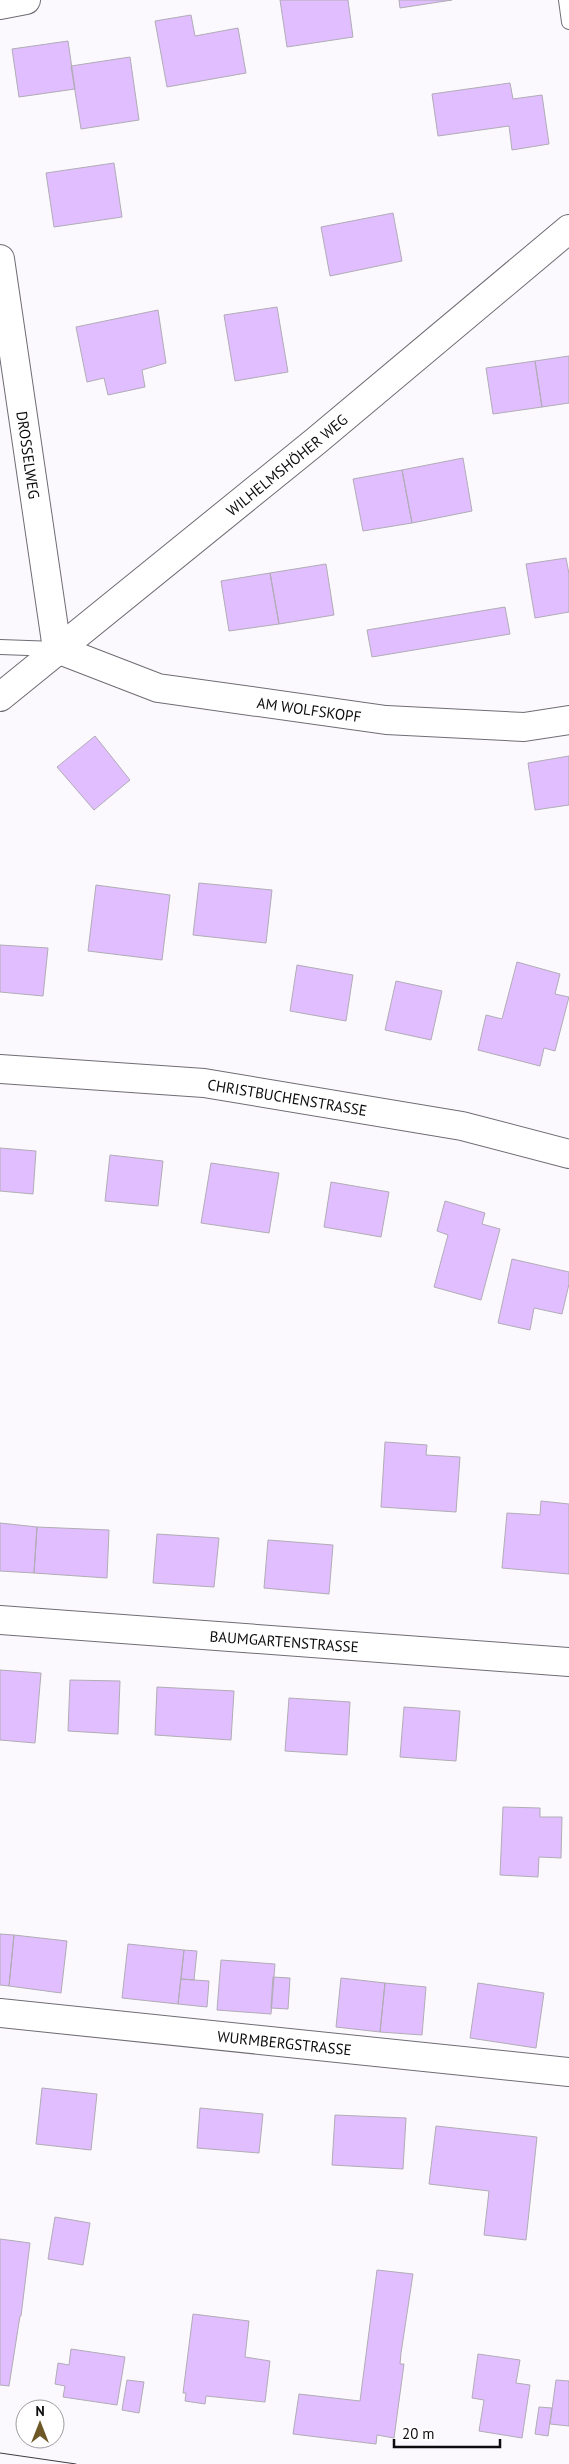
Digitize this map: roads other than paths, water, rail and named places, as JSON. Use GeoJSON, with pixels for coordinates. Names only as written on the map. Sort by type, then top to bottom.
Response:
{"type":"FeatureCollection","features":[{"type":"Feature","properties":{"kind":"street"},"geometry":{"type":"LineString","coordinates":[[0,5],[26,0]]}},
{"type":"Feature","properties":{"kind":"street","name":"WILHELMSHÖHER WEG"},"geometry":{"type":"LineString","coordinates":[[0,697],[316,441],[569,229]]}},
{"type":"Feature","properties":{"kind":"street","name":"DROSSELWEG"},"geometry":{"type":"LineString","coordinates":[[0,259],[57,649]]}},
{"type":"Feature","properties":{"kind":"street","name":"AM WOLFSKOPF"},"geometry":{"type":"LineString","coordinates":[[57,649],[158,688],[367,717],[524,727],[569,720]]}},
{"type":"Feature","properties":{"kind":"street","name":"CHRISTBUCHENSTRASSE"},"geometry":{"type":"LineString","coordinates":[[0,1069],[204,1083],[462,1126],[569,1154]]}},
{"type":"Feature","properties":{"kind":"street","name":"BAUMGARTENSTRASSE"},"geometry":{"type":"LineString","coordinates":[[0,1620],[569,1662]]}},
{"type":"Feature","properties":{"kind":"street","name":"WURMBERGSTRASSE"},"geometry":{"type":"LineString","coordinates":[[0,2013],[569,2072]]}},
{"type":"Feature","properties":{"kind":"lane"},"geometry":{"type":"LineString","coordinates":[[566,0],[569,22]]}},
{"type":"Feature","properties":{"kind":"lane"},"geometry":{"type":"LineString","coordinates":[[0,648],[57,649]]}},
{"type":"Feature","properties":{"kind":"tram line"},"geometry":{"type":"LineString","coordinates":[[0,2453],[76,2464]]}}]}
